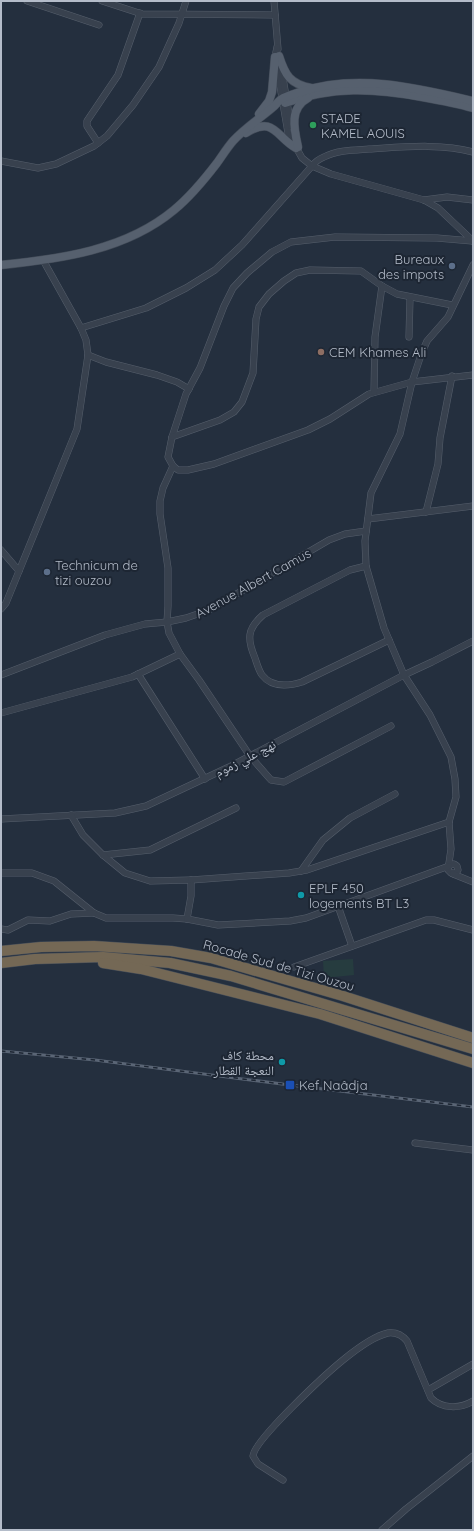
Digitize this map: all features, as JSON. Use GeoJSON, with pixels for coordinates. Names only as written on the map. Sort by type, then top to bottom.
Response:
{"type":"FeatureCollection","features":[{"type":"Feature","properties":{"kind":"highway","name":"Rocade Sud de Tizi Ouzou"},"geometry":{"type":"LineString","coordinates":[[1,951],[41,947],[94,946],[171,951],[211,958],[343,996],[473,1038]]}},
{"type":"Feature","properties":{"kind":"highway","name":"Rocade Sud de Tizi Ouzou"},"geometry":{"type":"LineString","coordinates":[[1,963],[63,958],[103,957],[170,963],[231,976],[473,1049]]}},
{"type":"Feature","properties":{"kind":"highway"},"geometry":{"type":"LineString","coordinates":[[63,958],[141,969],[320,1014],[473,1063]]}},
{"type":"Feature","properties":{"kind":"main road"},"geometry":{"type":"LineString","coordinates":[[277,56],[288,77],[302,86],[314,91],[375,90],[473,108]]}},
{"type":"Feature","properties":{"kind":"main road"},"geometry":{"type":"LineString","coordinates":[[254,121],[269,101],[272,92],[277,56]]}},
{"type":"Feature","properties":{"kind":"main road"},"geometry":{"type":"LineString","coordinates":[[1,265],[43,260],[102,247],[143,231],[174,210],[190,195],[206,178],[232,142],[254,121],[284,101],[344,83],[381,84],[421,90],[473,101]]}},
{"type":"Feature","properties":{"kind":"main road"},"geometry":{"type":"LineString","coordinates":[[297,148],[293,124],[296,108],[314,91]]}},
{"type":"Feature","properties":{"kind":"main road"},"geometry":{"type":"LineString","coordinates":[[232,142],[260,126],[271,127],[290,145],[297,148]]}},
{"type":"Feature","properties":{"kind":"street"},"geometry":{"type":"LineString","coordinates":[[26,1],[99,25]]}},
{"type":"Feature","properties":{"kind":"street"},"geometry":{"type":"LineString","coordinates":[[102,1],[140,13],[181,15],[275,15]]}},
{"type":"Feature","properties":{"kind":"street"},"geometry":{"type":"LineString","coordinates":[[1,161],[38,168],[56,164],[98,143],[107,136],[120,122],[159,67],[186,1]]}},
{"type":"Feature","properties":{"kind":"street"},"geometry":{"type":"LineString","coordinates":[[274,1],[277,56],[288,133],[302,158],[312,166],[331,174],[424,200],[438,208],[473,241]]}},
{"type":"Feature","properties":{"kind":"street"},"geometry":{"type":"LineString","coordinates":[[98,143],[87,126],[87,121],[118,75],[140,13]]}},
{"type":"Feature","properties":{"kind":"street"},"geometry":{"type":"LineString","coordinates":[[81,328],[146,308],[186,288],[215,270],[242,245],[312,166],[324,156],[353,150],[432,147],[460,149],[473,152]]}},
{"type":"Feature","properties":{"kind":"street"},"geometry":{"type":"LineString","coordinates":[[424,200],[447,197],[473,200]]}},
{"type":"Feature","properties":{"kind":"street"},"geometry":{"type":"LineString","coordinates":[[473,241],[437,238],[335,237],[292,242],[272,252],[247,273],[233,288],[224,306],[200,368],[189,389],[172,437],[168,457],[173,466],[178,470],[188,470],[214,464],[308,430],[330,419],[374,392],[412,382],[452,376],[473,375]]}},
{"type":"Feature","properties":{"kind":"street"},"geometry":{"type":"LineString","coordinates":[[1,608],[6,602],[77,429],[88,355],[86,340],[81,328],[43,260]]}},
{"type":"Feature","properties":{"kind":"street"},"geometry":{"type":"LineString","coordinates":[[453,868],[448,822],[456,797],[455,779],[451,757],[430,715],[404,674],[384,628],[366,566],[365,541],[371,493],[400,434],[412,382],[427,341],[448,317],[473,265]]}},
{"type":"Feature","properties":{"kind":"street"},"geometry":{"type":"LineString","coordinates":[[172,437],[220,420],[234,412],[242,402],[253,373],[256,319],[259,307],[269,294],[296,273],[310,270],[361,271],[382,286],[398,294],[410,298],[452,306]]}},
{"type":"Feature","properties":{"kind":"street"},"geometry":{"type":"LineString","coordinates":[[374,392],[375,337],[382,286]]}},
{"type":"Feature","properties":{"kind":"street"},"geometry":{"type":"LineString","coordinates":[[409,337],[410,298]]}},
{"type":"Feature","properties":{"kind":"street"},"geometry":{"type":"LineString","coordinates":[[88,355],[106,362],[157,375],[177,382],[189,389]]}},
{"type":"Feature","properties":{"kind":"street"},"geometry":{"type":"LineString","coordinates":[[426,512],[438,464],[440,438],[452,376]]}},
{"type":"Feature","properties":{"kind":"street"},"geometry":{"type":"LineString","coordinates":[[173,466],[163,488],[160,501],[160,514],[168,568],[167,622],[169,632],[180,654],[250,756],[271,780],[284,782],[391,726]]}},
{"type":"Feature","properties":{"kind":"street"},"geometry":{"type":"LineString","coordinates":[[368,519],[473,506]]}},
{"type":"Feature","properties":{"kind":"street","name":"Avenue Albert Camus"},"geometry":{"type":"LineString","coordinates":[[1,676],[105,635],[145,624],[167,622],[186,618],[209,610],[329,540],[345,534],[366,531]]}},
{"type":"Feature","properties":{"kind":"street"},"geometry":{"type":"LineString","coordinates":[[1,550],[19,571]]}},
{"type":"Feature","properties":{"kind":"street"},"geometry":{"type":"LineString","coordinates":[[366,566],[350,570],[263,615],[251,628],[249,640],[250,649],[262,675],[268,681],[279,685],[290,686],[302,682],[389,640]]}},
{"type":"Feature","properties":{"kind":"street","name":"نهج علي زموم"},"geometry":{"type":"LineString","coordinates":[[1,819],[115,813],[146,806],[206,779],[404,674],[432,662],[473,641]]}},
{"type":"Feature","properties":{"kind":"street"},"geometry":{"type":"LineString","coordinates":[[1,712],[110,684],[138,674],[180,654]]}},
{"type":"Feature","properties":{"kind":"street"},"geometry":{"type":"LineString","coordinates":[[138,674],[206,779]]}},
{"type":"Feature","properties":{"kind":"street"},"geometry":{"type":"LineString","coordinates":[[301,871],[323,840],[350,818],[395,794]]}},
{"type":"Feature","properties":{"kind":"street"},"geometry":{"type":"LineString","coordinates":[[104,855],[150,850],[236,808]]}},
{"type":"Feature","properties":{"kind":"street"},"geometry":{"type":"LineString","coordinates":[[71,815],[83,835],[125,873],[150,882],[301,871],[448,822]]}},
{"type":"Feature","properties":{"kind":"street"},"geometry":{"type":"LineString","coordinates":[[1,873],[32,873],[54,881],[94,913],[106,918],[173,918],[218,925],[290,921],[306,918],[429,872],[453,868],[471,881]]}},
{"type":"Feature","properties":{"kind":"street"},"geometry":{"type":"LineString","coordinates":[[187,919],[191,896],[191,880]]}},
{"type":"Feature","properties":{"kind":"street"},"geometry":{"type":"LineString","coordinates":[[338,906],[352,946]]}},
{"type":"Feature","properties":{"kind":"street"},"geometry":{"type":"LineString","coordinates":[[1,929],[8,930],[28,920],[50,921],[71,914],[94,913]]}},
{"type":"Feature","properties":{"kind":"street"},"geometry":{"type":"LineString","coordinates":[[294,967],[426,920],[434,920],[473,930]]}},
{"type":"Feature","properties":{"kind":"street"},"geometry":{"type":"LineString","coordinates":[[415,1143],[473,1150]]}},
{"type":"Feature","properties":{"kind":"street"},"geometry":{"type":"LineString","coordinates":[[283,1480],[256,1462],[253,1456],[256,1448],[274,1426],[343,1360],[376,1338],[394,1333],[402,1336],[407,1341],[431,1398],[436,1404],[462,1407],[473,1401]]}},
{"type":"Feature","properties":{"kind":"street"},"geometry":{"type":"LineString","coordinates":[[428,1390],[473,1364]]}},
{"type":"Feature","properties":{"kind":"street"},"geometry":{"type":"LineString","coordinates":[[382,1530],[473,1456]]}},
{"type":"Feature","properties":{"kind":"green space"},"geometry":{"type":"Polygon","coordinates":[[[353,959],[354,975],[324,978],[323,961],[353,959]]]}},
{"type":"Feature","properties":{"kind":"railway"},"geometry":{"type":"LineString","coordinates":[[1,1051],[95,1060],[473,1107]]}},
{"type":"Feature","properties":{"kind":"place","name":"STADE KAMEL AOUIS"},"geometry":{"type":"Point","coordinates":[313,125]}},
{"type":"Feature","properties":{"kind":"place","name":"Bureaux des impots"},"geometry":{"type":"Point","coordinates":[452,266]}},
{"type":"Feature","properties":{"kind":"place","name":"CEM Khames Ali"},"geometry":{"type":"Point","coordinates":[321,352]}},
{"type":"Feature","properties":{"kind":"place","name":"Technicum de tizi ouzou"},"geometry":{"type":"Point","coordinates":[47,572]}},
{"type":"Feature","properties":{"kind":"place","name":"EPLF 450 logements BT L3"},"geometry":{"type":"Point","coordinates":[301,895]}},
{"type":"Feature","properties":{"kind":"place","name":"محطة كاف النعجة القطار"},"geometry":{"type":"Point","coordinates":[282,1062]}},
{"type":"Feature","properties":{"kind":"place","name":"Kef Naâdja"},"geometry":{"type":"Point","coordinates":[290,1085]}}]}
